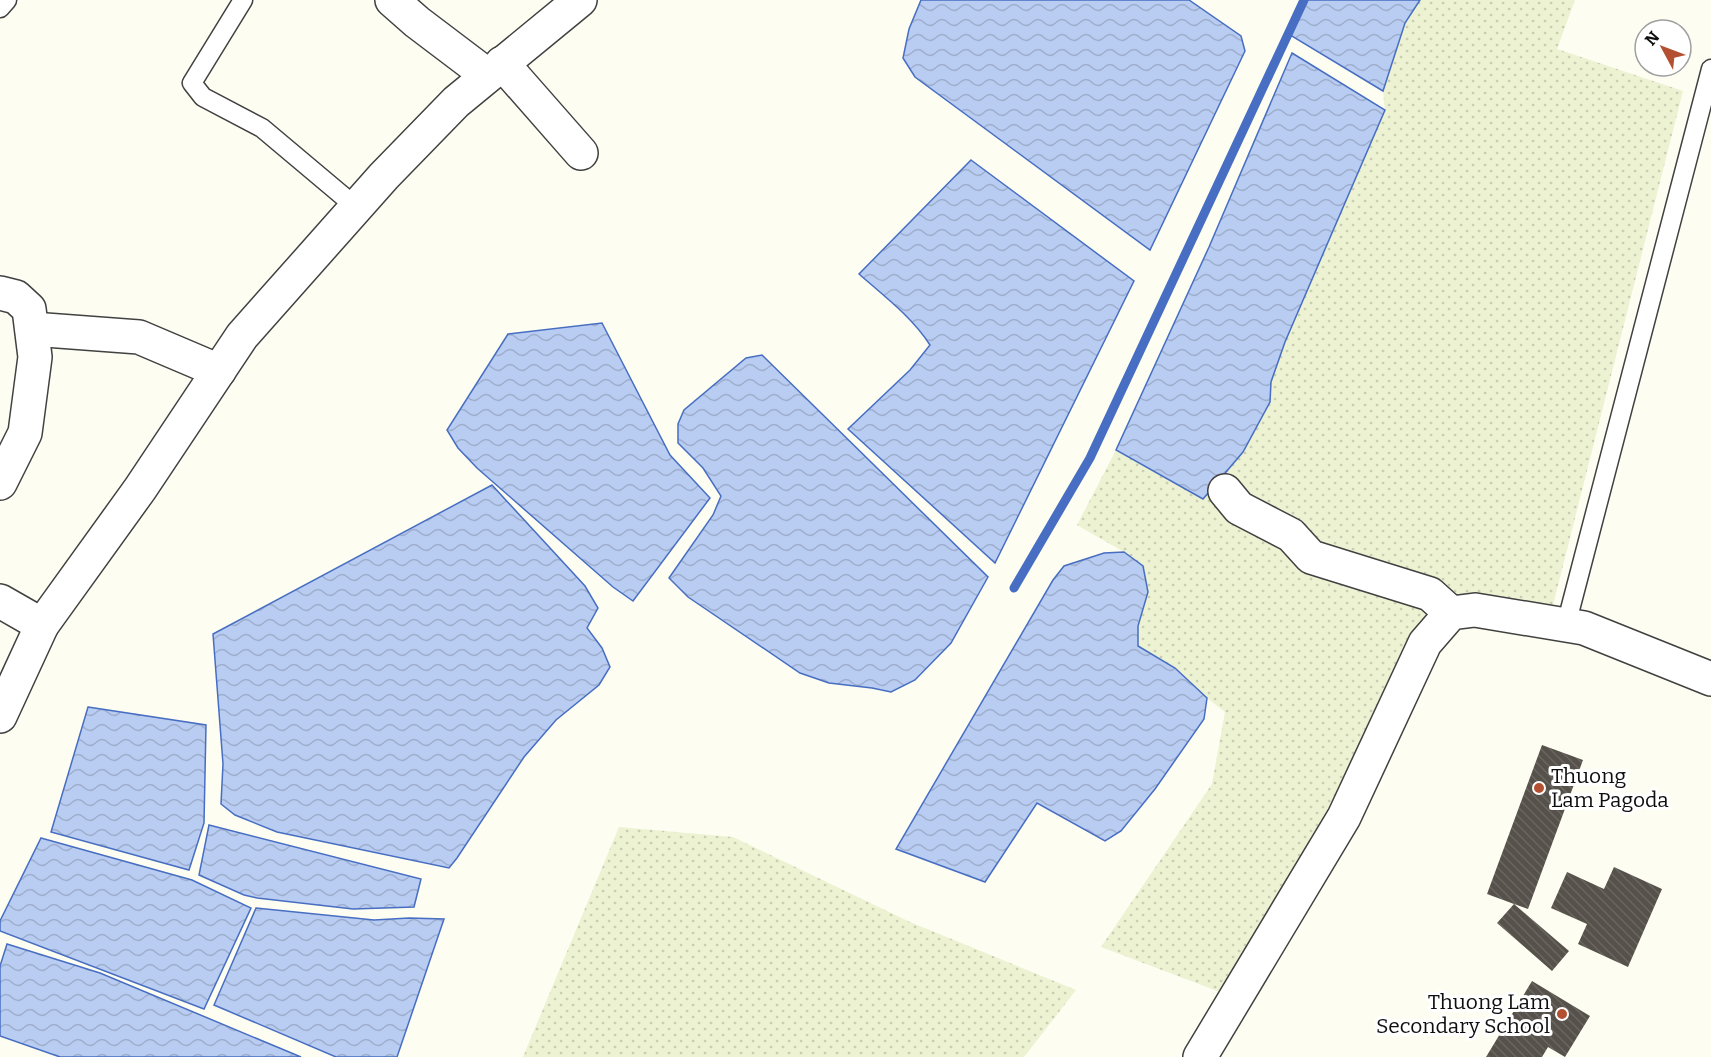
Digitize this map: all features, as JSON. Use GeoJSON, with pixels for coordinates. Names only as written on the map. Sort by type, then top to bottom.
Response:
{"type":"FeatureCollection","features":[{"type":"Feature","properties":{"kind":"street"},"geometry":{"type":"LineString","coordinates":[[392,0],[417,22],[494,69],[580,153]]}},
{"type":"Feature","properties":{"kind":"street"},"geometry":{"type":"LineString","coordinates":[[0,716],[42,625],[140,489],[242,336],[384,176],[456,102],[580,0]]}},
{"type":"Feature","properties":{"kind":"street"},"geometry":{"type":"LineString","coordinates":[[0,293],[16,297],[29,309],[35,357],[25,433],[0,483]]}},
{"type":"Feature","properties":{"kind":"street"},"geometry":{"type":"LineString","coordinates":[[32,329],[138,338],[219,371]]}},
{"type":"Feature","properties":{"kind":"street"},"geometry":{"type":"LineString","coordinates":[[1225,491],[1239,508],[1291,535],[1311,557],[1430,594],[1452,613]]}},
{"type":"Feature","properties":{"kind":"street"},"geometry":{"type":"LineString","coordinates":[[0,601],[42,625]]}},
{"type":"Feature","properties":{"kind":"street"},"geometry":{"type":"LineString","coordinates":[[1200,1057],[1344,817],[1425,643],[1452,613],[1475,609],[1584,628],[1711,679]]}},
{"type":"Feature","properties":{"kind":"lane"},"geometry":{"type":"LineString","coordinates":[[0,8],[7,0]]}},
{"type":"Feature","properties":{"kind":"lane"},"geometry":{"type":"LineString","coordinates":[[243,0],[192,84],[203,97],[262,128],[356,207]]}},
{"type":"Feature","properties":{"kind":"lane"},"geometry":{"type":"LineString","coordinates":[[1566,625],[1711,69]]}},
{"type":"Feature","properties":{"kind":"green space"},"geometry":{"type":"Polygon","coordinates":[[[1420,0],[1575,0],[1557,49],[1633,74],[1633,78],[1644,78],[1683,91],[1553,605],[1439,596],[1302,866],[1220,992],[1101,947],[1212,784],[1225,712],[1175,668],[1138,646],[1138,626],[1148,592],[1143,566],[1124,552],[1077,525],[1116,450],[1203,499],[1270,402],[1271,382],[1285,342],[1385,111],[1383,91],[1405,23],[1420,0]]]}},
{"type":"Feature","properties":{"kind":"green space"},"geometry":{"type":"Polygon","coordinates":[[[619,827],[733,837],[910,922],[1076,990],[1024,1057],[523,1057],[619,827]]]}},
{"type":"Feature","properties":{"kind":"water"},"geometry":{"type":"Polygon","coordinates":[[[921,0],[1189,0],[1241,36],[1245,51],[1150,250],[915,77],[903,58],[909,29],[921,0]]]}},
{"type":"Feature","properties":{"kind":"water"},"geometry":{"type":"Polygon","coordinates":[[[1307,0],[1420,0],[1405,23],[1383,91],[1290,35],[1307,0]]]}},
{"type":"Feature","properties":{"kind":"water"},"geometry":{"type":"Polygon","coordinates":[[[1292,53],[1385,110],[1285,342],[1271,382],[1270,402],[1243,452],[1203,499],[1116,450],[1209,247],[1292,53]]]}},
{"type":"Feature","properties":{"kind":"water"},"geometry":{"type":"Polygon","coordinates":[[[971,160],[1134,281],[995,563],[848,429],[910,370],[930,345],[906,316],[859,274],[971,160]]]}},
{"type":"Feature","properties":{"kind":"water"},"geometry":{"type":"Polygon","coordinates":[[[602,323],[670,455],[710,498],[633,601],[613,587],[477,468],[458,448],[447,430],[508,334],[602,323]]]}},
{"type":"Feature","properties":{"kind":"water"},"geometry":{"type":"Polygon","coordinates":[[[762,355],[988,577],[951,643],[915,680],[891,692],[829,683],[800,673],[688,597],[669,578],[713,515],[721,496],[703,468],[678,443],[678,424],[684,410],[746,358],[762,355]]]}},
{"type":"Feature","properties":{"kind":"water"},"geometry":{"type":"Polygon","coordinates":[[[492,485],[585,586],[598,608],[587,628],[602,648],[610,667],[599,685],[556,720],[524,757],[449,868],[277,832],[235,815],[221,804],[223,764],[213,634],[492,485]]]}},
{"type":"Feature","properties":{"kind":"water"},"geometry":{"type":"Polygon","coordinates":[[[1124,552],[1143,566],[1148,592],[1138,626],[1138,646],[1175,668],[1207,698],[1204,719],[1155,789],[1121,831],[1105,841],[1037,803],[985,882],[896,849],[1053,580],[1064,566],[1104,553],[1124,552]]]}},
{"type":"Feature","properties":{"kind":"water"},"geometry":{"type":"Polygon","coordinates":[[[88,707],[206,725],[204,823],[189,870],[51,832],[88,707]]]}},
{"type":"Feature","properties":{"kind":"water"},"geometry":{"type":"Polygon","coordinates":[[[209,825],[421,879],[414,907],[353,909],[244,895],[199,875],[209,825]]]}},
{"type":"Feature","properties":{"kind":"water"},"geometry":{"type":"Polygon","coordinates":[[[41,838],[192,880],[251,908],[204,1009],[0,931],[0,921],[41,838]]]}},
{"type":"Feature","properties":{"kind":"water"},"geometry":{"type":"Polygon","coordinates":[[[256,908],[374,920],[444,919],[397,1057],[336,1057],[214,1005],[256,908]]]}},
{"type":"Feature","properties":{"kind":"water"},"geometry":{"type":"Polygon","coordinates":[[[7,944],[100,973],[301,1057],[60,1057],[0,1036],[0,966],[7,944]]]}},
{"type":"Feature","properties":{"kind":"building"},"geometry":{"type":"Polygon","coordinates":[[[1542,745],[1583,760],[1528,909],[1487,894],[1542,745]]]}},
{"type":"Feature","properties":{"kind":"building"},"geometry":{"type":"Polygon","coordinates":[[[1614,867],[1662,889],[1628,967],[1578,944],[1587,924],[1551,908],[1567,872],[1604,889],[1614,867]]]}},
{"type":"Feature","properties":{"kind":"building"},"geometry":{"type":"Polygon","coordinates":[[[1514,904],[1569,951],[1552,971],[1497,923],[1514,904]]]}},
{"type":"Feature","properties":{"kind":"building"},"geometry":{"type":"Polygon","coordinates":[[[1532,981],[1590,1016],[1565,1057],[1548,1047],[1542,1057],[1486,1057],[1532,981]]]}},
{"type":"Feature","properties":{"kind":"waterway"},"geometry":{"type":"LineString","coordinates":[[1014,588],[1090,458],[1304,0]]}},
{"type":"Feature","properties":{"kind":"place","name":"Thuong Lam Pagoda"},"geometry":{"type":"Point","coordinates":[1539,788]}},
{"type":"Feature","properties":{"kind":"place","name":"Thuong Lam Secondary School"},"geometry":{"type":"Point","coordinates":[1562,1014]}}]}
